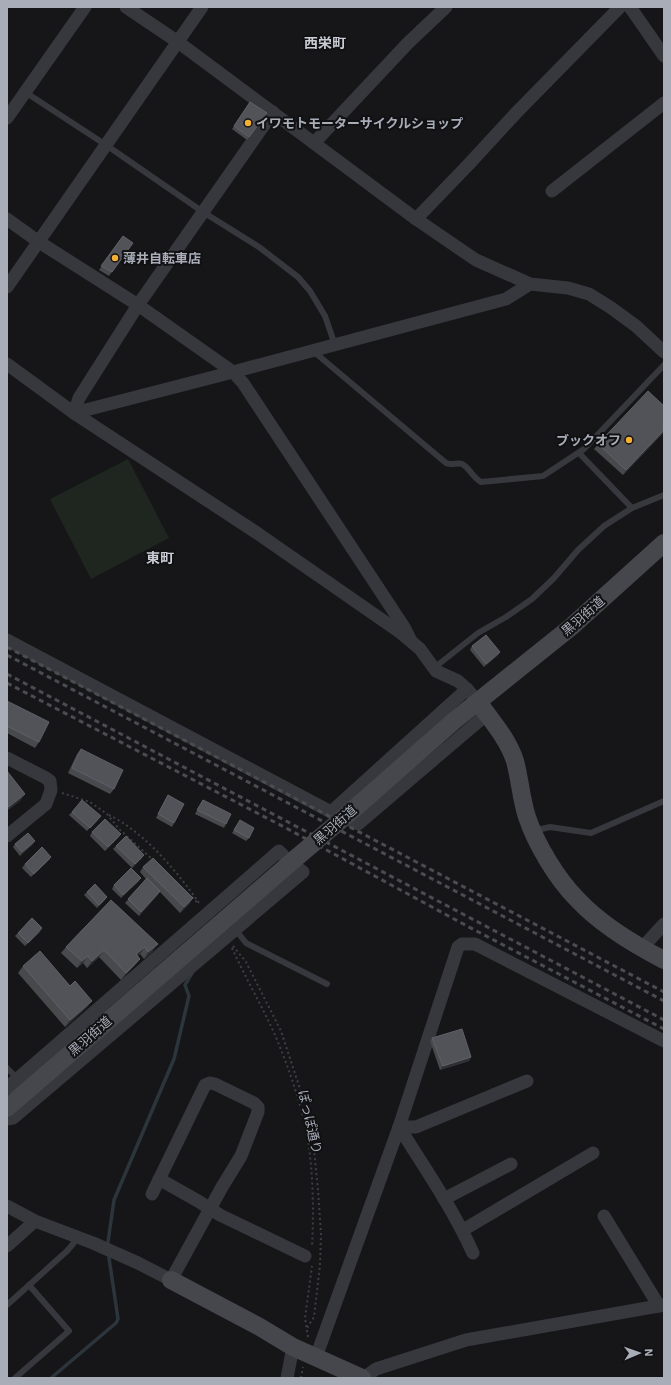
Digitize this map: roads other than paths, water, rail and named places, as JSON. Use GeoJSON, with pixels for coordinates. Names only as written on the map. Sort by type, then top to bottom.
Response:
{"type":"FeatureCollection","features":[{"type":"Feature","properties":{"kind":"street"},"geometry":{"type":"LineString","coordinates":[[7,118],[85,7]]}},
{"type":"Feature","properties":{"kind":"street"},"geometry":{"type":"LineString","coordinates":[[126,7],[178,42],[314,144],[476,260],[530,284],[568,288],[589,294],[636,326],[664,352]]}},
{"type":"Feature","properties":{"kind":"street"},"geometry":{"type":"LineString","coordinates":[[7,287],[202,7]]}},
{"type":"Feature","properties":{"kind":"street"},"geometry":{"type":"LineString","coordinates":[[314,144],[408,43],[446,7]]}},
{"type":"Feature","properties":{"kind":"street"},"geometry":{"type":"LineString","coordinates":[[416,218],[620,7]]}},
{"type":"Feature","properties":{"kind":"street"},"geometry":{"type":"LineString","coordinates":[[630,7],[664,56]]}},
{"type":"Feature","properties":{"kind":"street"},"geometry":{"type":"LineString","coordinates":[[552,191],[664,103]]}},
{"type":"Feature","properties":{"kind":"street"},"geometry":{"type":"LineString","coordinates":[[74,413],[79,398],[138,305],[273,112]]}},
{"type":"Feature","properties":{"kind":"street"},"geometry":{"type":"LineString","coordinates":[[7,219],[39,242],[138,305],[233,372],[242,383],[361,560],[404,626],[411,641]]}},
{"type":"Feature","properties":{"kind":"street"},"geometry":{"type":"LineString","coordinates":[[74,413],[506,299],[530,284]]}},
{"type":"Feature","properties":{"kind":"street"},"geometry":{"type":"LineString","coordinates":[[7,364],[74,413],[257,533],[411,641],[420,649],[436,671],[458,681],[477,702],[507,743],[514,760],[532,831],[536,840],[559,876],[577,899],[601,920],[642,948],[664,960]]}},
{"type":"Feature","properties":{"kind":"street","name":"黒羽街道"},"geometry":{"type":"LineString","coordinates":[[7,1108],[292,860],[355,808],[477,702],[571,627],[664,543]]}},
{"type":"Feature","properties":{"kind":"street"},"geometry":{"type":"LineString","coordinates":[[7,640],[331,812],[358,824],[477,702]]}},
{"type":"Feature","properties":{"kind":"street"},"geometry":{"type":"LineString","coordinates":[[331,812],[477,702]]}},
{"type":"Feature","properties":{"kind":"street"},"geometry":{"type":"LineString","coordinates":[[7,758],[46,778],[50,781],[51,790],[46,804],[7,836]]}},
{"type":"Feature","properties":{"kind":"street"},"geometry":{"type":"LineString","coordinates":[[7,1088],[279,851],[292,860],[303,872],[13,1118],[7,1119]]}},
{"type":"Feature","properties":{"kind":"street"},"geometry":{"type":"LineString","coordinates":[[642,948],[664,924]]}},
{"type":"Feature","properties":{"kind":"street"},"geometry":{"type":"LineString","coordinates":[[287,1378],[305,1353],[399,1127],[458,947],[462,944],[475,944],[664,1041]]}},
{"type":"Feature","properties":{"kind":"street"},"geometry":{"type":"LineString","coordinates":[[399,1127],[416,1127],[527,1082]]}},
{"type":"Feature","properties":{"kind":"street"},"geometry":{"type":"LineString","coordinates":[[152,1194],[205,1085],[210,1083],[214,1084],[254,1103],[258,1107],[258,1112],[241,1156],[210,1208],[171,1280]]}},
{"type":"Feature","properties":{"kind":"street"},"geometry":{"type":"LineString","coordinates":[[399,1127],[463,1230],[473,1253]]}},
{"type":"Feature","properties":{"kind":"street"},"geometry":{"type":"LineString","coordinates":[[463,1230],[593,1153]]}},
{"type":"Feature","properties":{"kind":"street"},"geometry":{"type":"LineString","coordinates":[[444,1199],[512,1164]]}},
{"type":"Feature","properties":{"kind":"street"},"geometry":{"type":"LineString","coordinates":[[159,1179],[220,1215],[310,1256]]}},
{"type":"Feature","properties":{"kind":"street"},"geometry":{"type":"LineString","coordinates":[[7,1206],[36,1221],[76,1236],[138,1263],[258,1326],[305,1353],[362,1378]]}},
{"type":"Feature","properties":{"kind":"street"},"geometry":{"type":"LineString","coordinates":[[368,1378],[369,1374],[376,1369],[466,1340],[662,1306],[604,1216]]}},
{"type":"Feature","properties":{"kind":"street"},"geometry":{"type":"LineString","coordinates":[[7,1246],[36,1221]]}},
{"type":"Feature","properties":{"kind":"lane"},"geometry":{"type":"LineString","coordinates":[[25,92],[106,145],[203,212],[259,247],[298,277],[310,291],[325,316],[335,345]]}},
{"type":"Feature","properties":{"kind":"lane"},"geometry":{"type":"LineString","coordinates":[[313,351],[446,463],[450,465],[460,463],[464,465],[476,479],[481,482],[543,476],[579,453],[664,365]]}},
{"type":"Feature","properties":{"kind":"lane"},"geometry":{"type":"LineString","coordinates":[[579,453],[632,508]]}},
{"type":"Feature","properties":{"kind":"lane"},"geometry":{"type":"LineString","coordinates":[[434,668],[478,633],[506,617],[532,599],[554,578],[578,550],[604,526],[632,508],[664,495]]}},
{"type":"Feature","properties":{"kind":"lane"},"geometry":{"type":"LineString","coordinates":[[532,831],[550,827],[591,833],[664,800]]}},
{"type":"Feature","properties":{"kind":"lane"},"geometry":{"type":"LineString","coordinates":[[235,929],[246,943],[327,984]]}},
{"type":"Feature","properties":{"kind":"lane"},"geometry":{"type":"LineString","coordinates":[[7,1068],[17,1078]]}},
{"type":"Feature","properties":{"kind":"lane"},"geometry":{"type":"LineString","coordinates":[[7,1305],[67,1251],[73,1244],[76,1236]]}},
{"type":"Feature","properties":{"kind":"lane"},"geometry":{"type":"LineString","coordinates":[[15,1378],[69,1331],[29,1286]]}},
{"type":"Feature","properties":{"kind":"waterway"},"geometry":{"type":"LineString","coordinates":[[108,1242],[114,1200],[174,1059],[189,996],[185,985],[192,973]]}},
{"type":"Feature","properties":{"kind":"waterway"},"geometry":{"type":"LineString","coordinates":[[51,1378],[116,1323],[118,1319],[109,1258]]}},
{"type":"Feature","properties":{"kind":"railway"},"geometry":{"type":"LineString","coordinates":[[7,647],[664,992]]}},
{"type":"Feature","properties":{"kind":"railway"},"geometry":{"type":"LineString","coordinates":[[7,655],[664,1001]]}},
{"type":"Feature","properties":{"kind":"railway"},"geometry":{"type":"LineString","coordinates":[[7,674],[664,1020]]}},
{"type":"Feature","properties":{"kind":"railway"},"geometry":{"type":"LineString","coordinates":[[7,683],[286,828],[467,926],[664,1029]]}},
{"type":"Feature","properties":{"kind":"place","name":"イワモトモーターサイクルショップ"},"geometry":{"type":"Point","coordinates":[248,123]}},
{"type":"Feature","properties":{"kind":"place","name":"薄井自転車店"},"geometry":{"type":"Point","coordinates":[115,258]}},
{"type":"Feature","properties":{"kind":"place","name":"ブックオフ"},"geometry":{"type":"Point","coordinates":[629,440]}},
{"type":"Feature","properties":{"kind":"district","name":"西栄町"},"geometry":{"type":"Point","coordinates":[325,43]}},
{"type":"Feature","properties":{"kind":"district","name":"東町"},"geometry":{"type":"Point","coordinates":[160,558]}}]}
